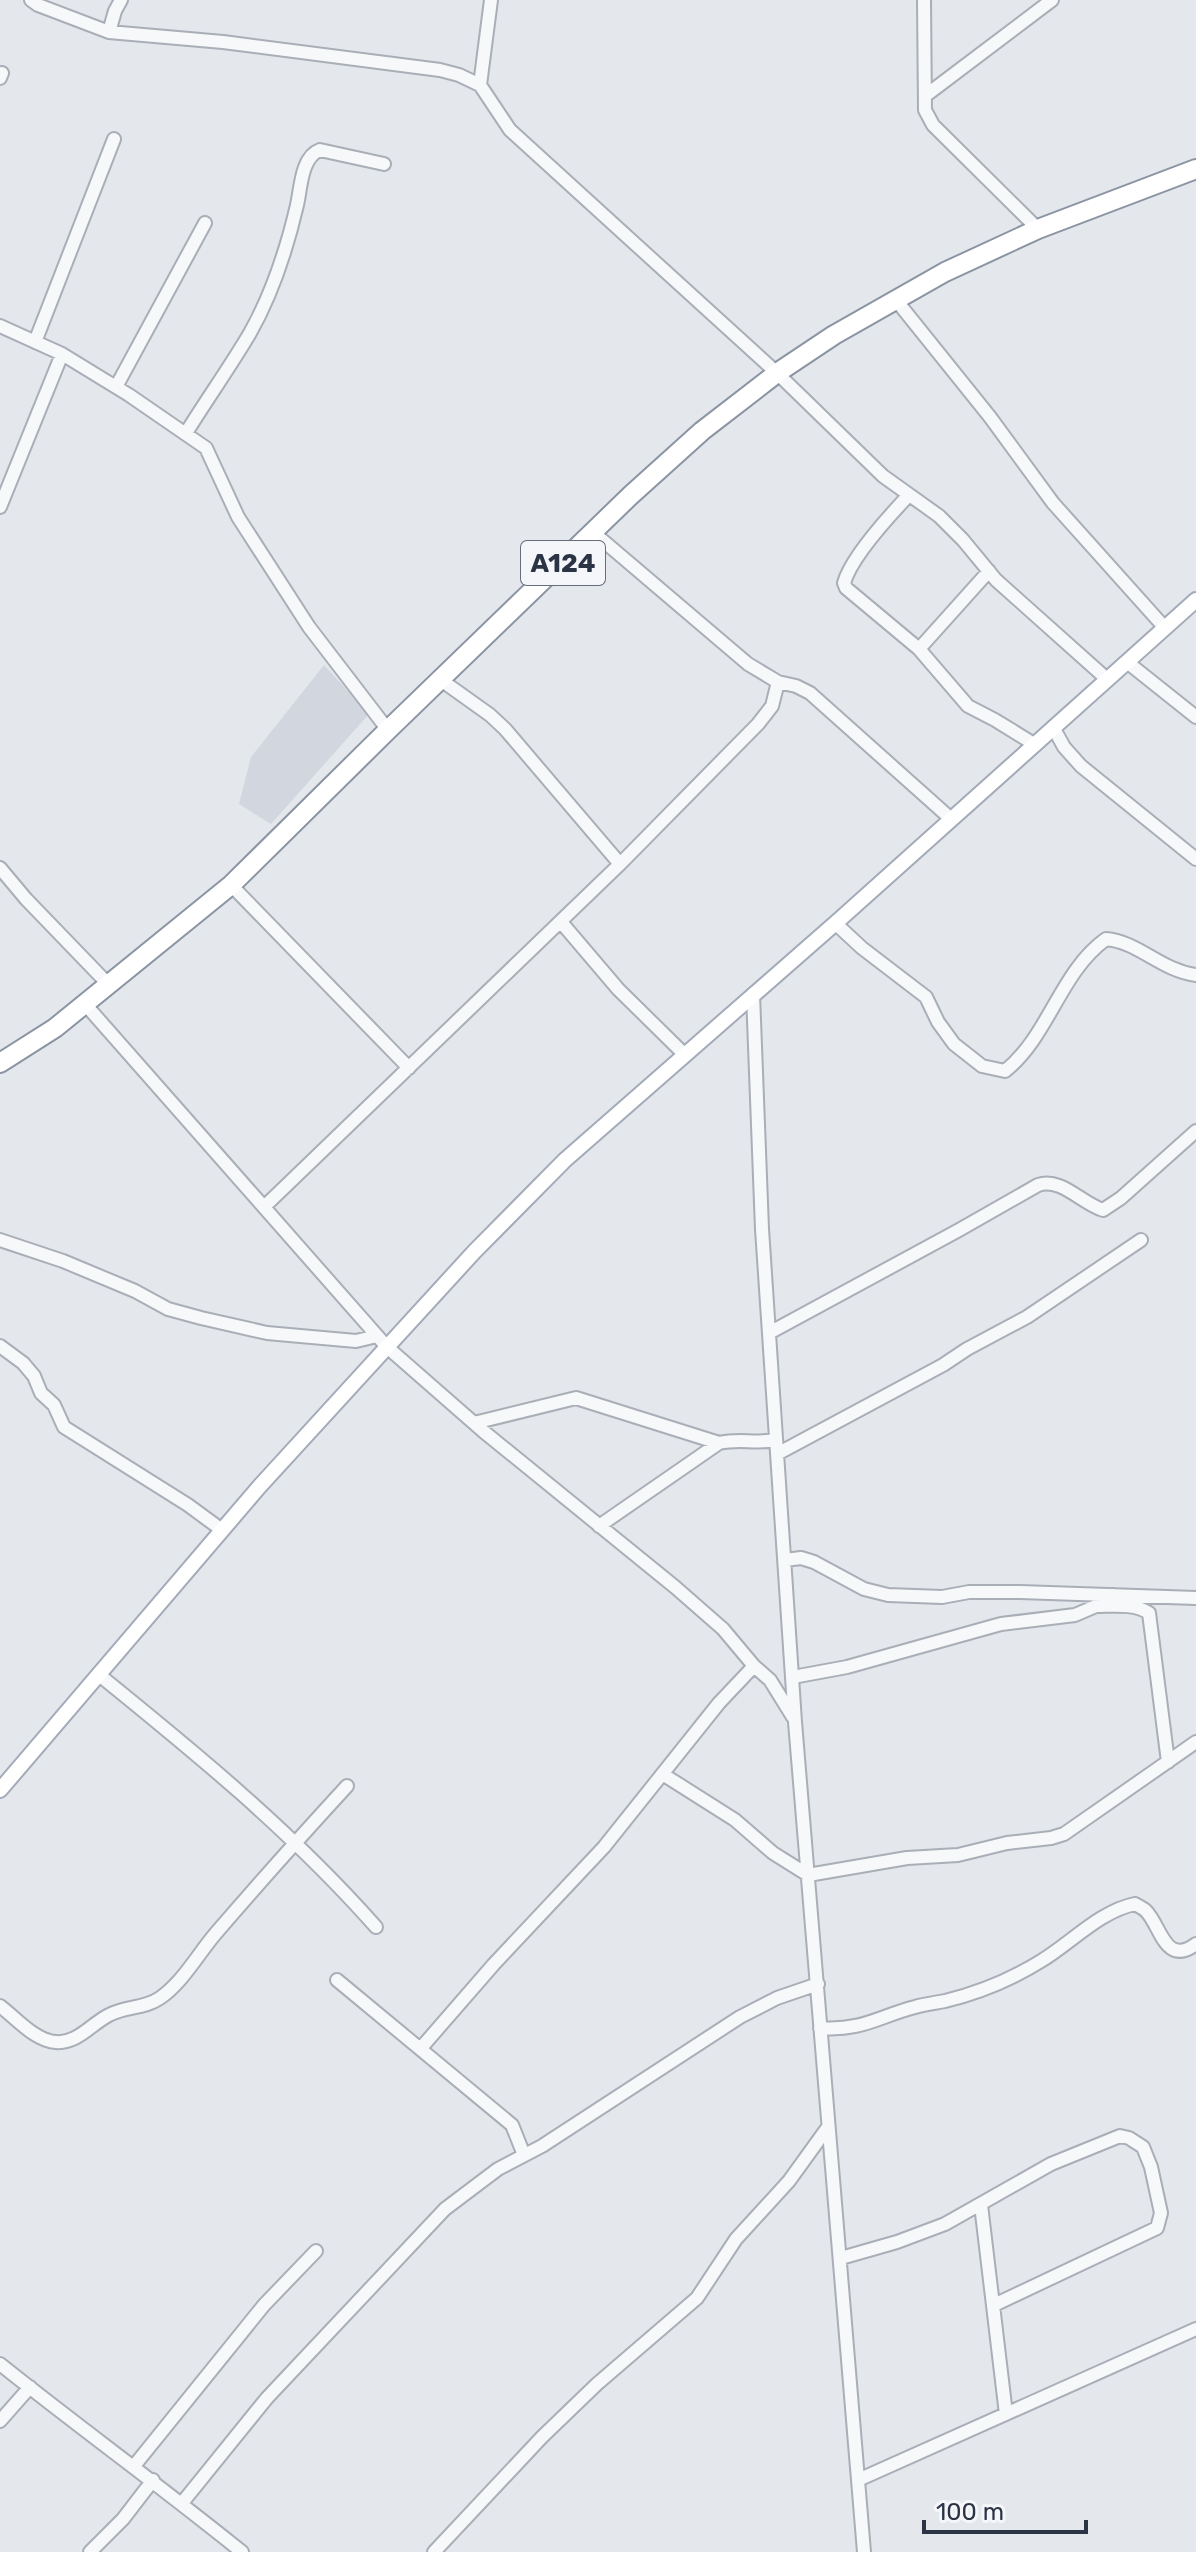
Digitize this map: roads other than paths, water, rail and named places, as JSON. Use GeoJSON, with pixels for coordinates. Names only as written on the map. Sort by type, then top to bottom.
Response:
{"type":"FeatureCollection","features":[{"type":"Feature","properties":{"kind":"highway","name":"A124"},"geometry":{"type":"LineString","coordinates":[[0,1063],[55,1028],[231,885],[631,495],[702,431],[777,373],[834,335],[945,272],[1038,229],[1196,169]]}},
{"type":"Feature","properties":{"kind":"main road"},"geometry":{"type":"LineString","coordinates":[[0,1790],[382,1342],[565,1160],[1196,600]]}},
{"type":"Feature","properties":{"kind":"street"},"geometry":{"type":"LineString","coordinates":[[31,0],[109,32],[223,42],[440,70],[480,85],[510,130],[777,373],[883,476],[939,516],[989,571],[1108,680]]}},
{"type":"Feature","properties":{"kind":"street"},"geometry":{"type":"LineString","coordinates":[[109,32],[121,0]]}},
{"type":"Feature","properties":{"kind":"street"},"geometry":{"type":"LineString","coordinates":[[480,85],[491,0]]}},
{"type":"Feature","properties":{"kind":"street"},"geometry":{"type":"LineString","coordinates":[[925,96],[1052,0]]}},
{"type":"Feature","properties":{"kind":"street"},"geometry":{"type":"LineString","coordinates":[[925,1],[925,110],[933,125],[1038,229]]}},
{"type":"Feature","properties":{"kind":"street"},"geometry":{"type":"LineString","coordinates":[[35,342],[114,139]]}},
{"type":"Feature","properties":{"kind":"street"},"geometry":{"type":"LineString","coordinates":[[186,433],[251,331],[263,306],[287,243],[311,155],[320,150],[384,164]]}},
{"type":"Feature","properties":{"kind":"street"},"geometry":{"type":"LineString","coordinates":[[116,387],[205,223]]}},
{"type":"Feature","properties":{"kind":"street"},"geometry":{"type":"LineString","coordinates":[[896,300],[990,417],[1053,503],[1165,628]]}},
{"type":"Feature","properties":{"kind":"street"},"geometry":{"type":"LineString","coordinates":[[0,326],[62,354],[206,448],[238,517],[309,627],[388,730]]}},
{"type":"Feature","properties":{"kind":"street"},"geometry":{"type":"LineString","coordinates":[[0,507],[62,354]]}},
{"type":"Feature","properties":{"kind":"street"},"geometry":{"type":"LineString","coordinates":[[909,495],[878,529],[851,568],[844,583],[846,588],[919,649],[968,706],[1034,744]]}},
{"type":"Feature","properties":{"kind":"street"},"geometry":{"type":"LineString","coordinates":[[594,533],[748,664],[778,682],[810,693],[950,818]]}},
{"type":"Feature","properties":{"kind":"street"},"geometry":{"type":"LineString","coordinates":[[919,649],[989,571]]}},
{"type":"Feature","properties":{"kind":"street"},"geometry":{"type":"LineString","coordinates":[[1127,662],[1196,717]]}},
{"type":"Feature","properties":{"kind":"street"},"geometry":{"type":"LineString","coordinates":[[441,680],[505,729],[620,864]]}},
{"type":"Feature","properties":{"kind":"street"},"geometry":{"type":"LineString","coordinates":[[265,1206],[561,922],[758,724],[772,706],[778,682]]}},
{"type":"Feature","properties":{"kind":"street"},"geometry":{"type":"LineString","coordinates":[[1053,727],[1064,747],[1081,766],[1196,859]]}},
{"type":"Feature","properties":{"kind":"street"},"geometry":{"type":"LineString","coordinates":[[0,868],[109,985]]}},
{"type":"Feature","properties":{"kind":"street"},"geometry":{"type":"LineString","coordinates":[[231,885],[409,1068]]}},
{"type":"Feature","properties":{"kind":"street"},"geometry":{"type":"LineString","coordinates":[[561,922],[618,989],[684,1054]]}},
{"type":"Feature","properties":{"kind":"street"},"geometry":{"type":"LineString","coordinates":[[835,923],[926,997],[938,1022],[954,1044],[982,1066],[1005,1071],[1023,1058],[1073,974],[1092,949],[1106,939],[1122,940],[1178,972],[1196,975]]}},
{"type":"Feature","properties":{"kind":"street"},"geometry":{"type":"LineString","coordinates":[[753,994],[754,1075],[795,1722],[863,2551]]}},
{"type":"Feature","properties":{"kind":"street"},"geometry":{"type":"LineString","coordinates":[[85,1004],[382,1342],[474,1423],[723,1629],[770,1680],[795,1722]]}},
{"type":"Feature","properties":{"kind":"street"},"geometry":{"type":"LineString","coordinates":[[769,1333],[1038,1185],[1055,1183],[1103,1210],[1121,1198],[1196,1131]]}},
{"type":"Feature","properties":{"kind":"street"},"geometry":{"type":"LineString","coordinates":[[0,1240],[63,1261],[135,1291],[168,1309],[201,1318],[267,1333],[382,1342]]}},
{"type":"Feature","properties":{"kind":"street"},"geometry":{"type":"LineString","coordinates":[[777,1454],[1027,1317],[1141,1240]]}},
{"type":"Feature","properties":{"kind":"street"},"geometry":{"type":"LineString","coordinates":[[0,1346],[23,1363],[34,1376],[41,1393],[54,1405],[64,1427],[222,1530]]}},
{"type":"Feature","properties":{"kind":"street"},"geometry":{"type":"LineString","coordinates":[[474,1423],[576,1398],[719,1443]]}},
{"type":"Feature","properties":{"kind":"street"},"geometry":{"type":"LineString","coordinates":[[599,1526],[719,1443],[738,1438],[756,1444],[776,1440]]}},
{"type":"Feature","properties":{"kind":"street"},"geometry":{"type":"LineString","coordinates":[[785,1560],[801,1558],[814,1562],[864,1589],[888,1595],[942,1597],[969,1592],[1020,1592],[1196,1598]]}},
{"type":"Feature","properties":{"kind":"street"},"geometry":{"type":"LineString","coordinates":[[793,1677],[847,1667],[1001,1624],[1075,1615],[1113,1595]]}},
{"type":"Feature","properties":{"kind":"street"},"geometry":{"type":"LineString","coordinates":[[1096,1606],[1128,1606],[1149,1613],[1168,1762]]}},
{"type":"Feature","properties":{"kind":"street"},"geometry":{"type":"LineString","coordinates":[[421,2048],[494,1964],[604,1847],[719,1703],[754,1666]]}},
{"type":"Feature","properties":{"kind":"street"},"geometry":{"type":"LineString","coordinates":[[98,1674],[207,1761],[296,1842],[376,1927]]}},
{"type":"Feature","properties":{"kind":"street"},"geometry":{"type":"LineString","coordinates":[[664,1775],[735,1820],[773,1853],[808,1875],[895,1860],[958,1855],[1064,1834],[1196,1742]]}},
{"type":"Feature","properties":{"kind":"street"},"geometry":{"type":"LineString","coordinates":[[0,2006],[38,2036],[56,2042],[70,2041],[108,2015],[143,2007],[159,1999],[174,1987],[202,1949],[347,1786]]}},
{"type":"Feature","properties":{"kind":"street"},"geometry":{"type":"LineString","coordinates":[[820,2028],[843,2030],[861,2026],[986,1988],[1030,1968],[1065,1947],[1101,1919],[1124,1906],[1135,1904],[1146,1911],[1166,1945],[1173,1949],[1193,1947],[1196,1961]]}},
{"type":"Feature","properties":{"kind":"street"},"geometry":{"type":"LineString","coordinates":[[337,1980],[512,2125],[524,2155]]}},
{"type":"Feature","properties":{"kind":"street"},"geometry":{"type":"LineString","coordinates":[[182,2503],[267,2398],[438,2216],[498,2169],[542,2146],[740,2017],[777,1998],[818,1984]]}},
{"type":"Feature","properties":{"kind":"street"},"geometry":{"type":"LineString","coordinates":[[434,2552],[542,2437],[597,2384],[697,2298],[736,2239],[789,2181],[828,2127]]}},
{"type":"Feature","properties":{"kind":"street"},"geometry":{"type":"LineString","coordinates":[[841,2258],[945,2224],[1051,2164],[1120,2136],[1143,2147],[1151,2167],[1161,2213],[1157,2228],[994,2305]]}},
{"type":"Feature","properties":{"kind":"street"},"geometry":{"type":"LineString","coordinates":[[981,2205],[1006,2414]]}},
{"type":"Feature","properties":{"kind":"street"},"geometry":{"type":"LineString","coordinates":[[134,2466],[264,2305],[316,2251]]}},
{"type":"Feature","properties":{"kind":"street"},"geometry":{"type":"LineString","coordinates":[[858,2480],[1196,2329]]}},
{"type":"Feature","properties":{"kind":"street"},"geometry":{"type":"LineString","coordinates":[[0,2364],[242,2552]]}},
{"type":"Feature","properties":{"kind":"street"},"geometry":{"type":"LineString","coordinates":[[0,2421],[30,2387]]}},
{"type":"Feature","properties":{"kind":"street"},"geometry":{"type":"LineString","coordinates":[[90,2552],[123,2519],[153,2480]]}}]}
